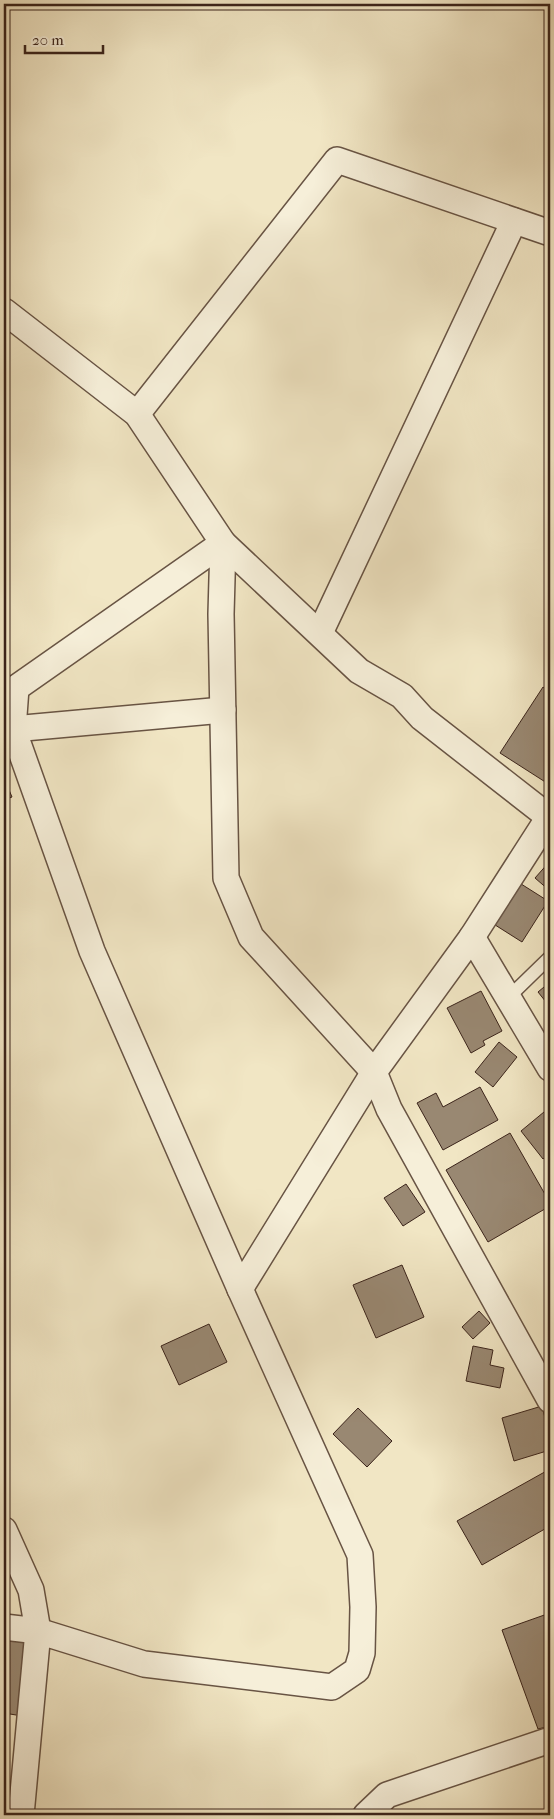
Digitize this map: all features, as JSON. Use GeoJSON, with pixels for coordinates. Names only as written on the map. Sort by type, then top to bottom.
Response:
{"type":"FeatureCollection","features":[{"type":"Feature","properties":{"kind":"street"},"geometry":{"type":"LineString","coordinates":[[137,414],[337,160],[550,233]]}},
{"type":"Feature","properties":{"kind":"street"},"geometry":{"type":"LineString","coordinates":[[320,633],[514,220]]}},
{"type":"Feature","properties":{"kind":"street"},"geometry":{"type":"LineString","coordinates":[[4,311],[137,414],[223,543],[359,671],[402,696],[422,718],[550,817],[472,937],[374,1072],[240,1289]]}},
{"type":"Feature","properties":{"kind":"street"},"geometry":{"type":"LineString","coordinates":[[223,543],[221,614],[226,878],[252,937],[374,1072],[389,1109],[550,1400]]}},
{"type":"Feature","properties":{"kind":"street"},"geometry":{"type":"LineString","coordinates":[[4,1627],[38,1631],[144,1664],[332,1687],[357,1670],[362,1653],[363,1607],[360,1554],[240,1289],[92,951],[8,731],[16,688],[223,543]]}},
{"type":"Feature","properties":{"kind":"street"},"geometry":{"type":"LineString","coordinates":[[8,731],[223,710]]}},
{"type":"Feature","properties":{"kind":"street"},"geometry":{"type":"LineString","coordinates":[[472,937],[550,1068]]}},
{"type":"Feature","properties":{"kind":"street"},"geometry":{"type":"LineString","coordinates":[[4,1530],[31,1590],[38,1631],[21,1815]]}},
{"type":"Feature","properties":{"kind":"street"},"geometry":{"type":"LineString","coordinates":[[366,1815],[387,1795],[550,1740]]}},
{"type":"Feature","properties":{"kind":"lane"},"geometry":{"type":"LineString","coordinates":[[508,998],[550,957]]}},
{"type":"Feature","properties":{"kind":"building"},"geometry":{"type":"Polygon","coordinates":[[[543,687],[550,692],[550,785],[500,753],[543,687]]]}},
{"type":"Feature","properties":{"kind":"building"},"geometry":{"type":"Polygon","coordinates":[[[4,778],[12,797],[4,800],[4,778]]]}},
{"type":"Feature","properties":{"kind":"building"},"geometry":{"type":"Polygon","coordinates":[[[550,861],[550,891],[535,878],[550,861]]]}},
{"type":"Feature","properties":{"kind":"building"},"geometry":{"type":"Polygon","coordinates":[[[518,882],[548,901],[522,942],[492,923],[518,882]]]}},
{"type":"Feature","properties":{"kind":"building"},"geometry":{"type":"Polygon","coordinates":[[[550,982],[550,1007],[538,992],[550,982]]]}},
{"type":"Feature","properties":{"kind":"building"},"geometry":{"type":"Polygon","coordinates":[[[481,991],[502,1031],[483,1041],[485,1045],[471,1053],[447,1008],[481,991]]]}},
{"type":"Feature","properties":{"kind":"building"},"geometry":{"type":"Polygon","coordinates":[[[499,1042],[517,1057],[493,1087],[475,1072],[499,1042]]]}},
{"type":"Feature","properties":{"kind":"building"},"geometry":{"type":"Polygon","coordinates":[[[480,1087],[498,1120],[443,1150],[417,1103],[436,1093],[443,1107],[480,1087]]]}},
{"type":"Feature","properties":{"kind":"building"},"geometry":{"type":"Polygon","coordinates":[[[550,1107],[550,1153],[543,1159],[521,1131],[550,1107]]]}},
{"type":"Feature","properties":{"kind":"building"},"geometry":{"type":"Polygon","coordinates":[[[510,1133],[550,1206],[488,1242],[446,1170],[510,1133]]]}},
{"type":"Feature","properties":{"kind":"building"},"geometry":{"type":"Polygon","coordinates":[[[406,1184],[425,1212],[403,1226],[384,1198],[406,1184]]]}},
{"type":"Feature","properties":{"kind":"building"},"geometry":{"type":"Polygon","coordinates":[[[402,1265],[424,1317],[376,1338],[353,1285],[402,1265]]]}},
{"type":"Feature","properties":{"kind":"building"},"geometry":{"type":"Polygon","coordinates":[[[479,1311],[490,1323],[473,1339],[462,1327],[479,1311]]]}},
{"type":"Feature","properties":{"kind":"building"},"geometry":{"type":"Polygon","coordinates":[[[209,1324],[227,1362],[179,1385],[161,1346],[209,1324]]]}},
{"type":"Feature","properties":{"kind":"building"},"geometry":{"type":"Polygon","coordinates":[[[473,1346],[493,1350],[490,1365],[504,1368],[500,1388],[466,1381],[473,1346]]]}},
{"type":"Feature","properties":{"kind":"building"},"geometry":{"type":"Polygon","coordinates":[[[542,1406],[547,1426],[550,1425],[550,1450],[514,1461],[502,1418],[542,1406]]]}},
{"type":"Feature","properties":{"kind":"building"},"geometry":{"type":"Polygon","coordinates":[[[358,1408],[392,1441],[367,1467],[333,1434],[358,1408]]]}},
{"type":"Feature","properties":{"kind":"building"},"geometry":{"type":"Polygon","coordinates":[[[550,1469],[550,1526],[482,1565],[457,1521],[550,1469]]]}},
{"type":"Feature","properties":{"kind":"building"},"geometry":{"type":"Polygon","coordinates":[[[550,1613],[550,1726],[538,1729],[502,1630],[550,1613]]]}},
{"type":"Feature","properties":{"kind":"building"},"geometry":{"type":"Polygon","coordinates":[[[4,1639],[36,1645],[22,1716],[4,1713],[4,1639]]]}}]}
